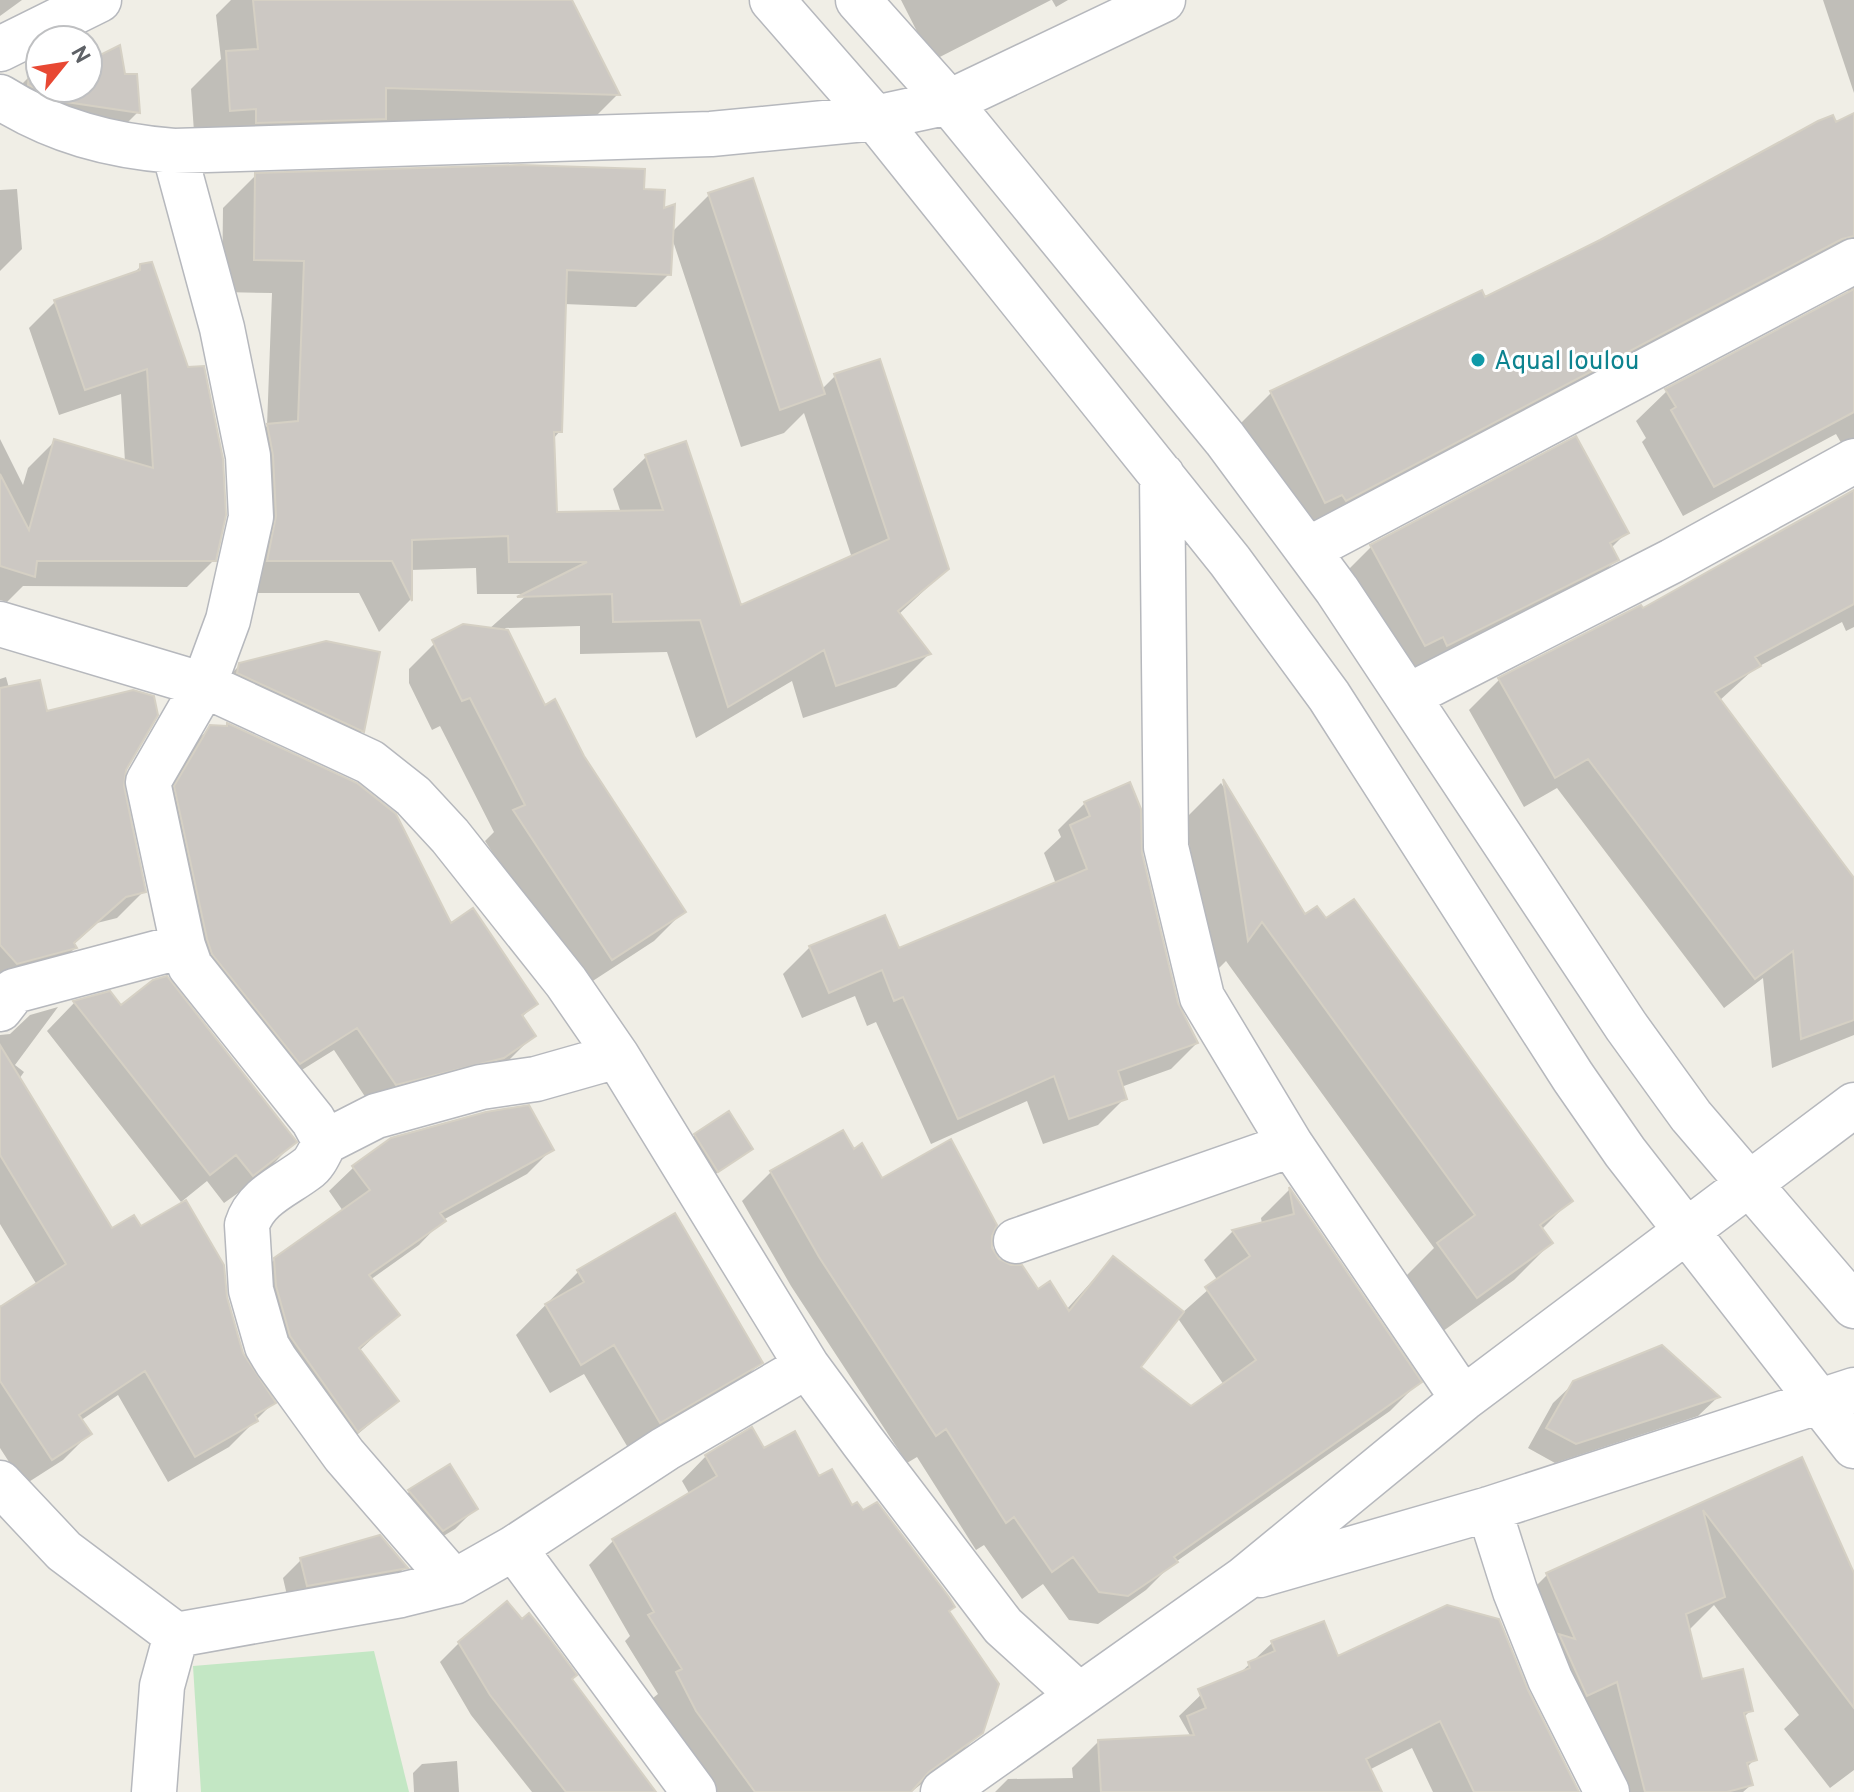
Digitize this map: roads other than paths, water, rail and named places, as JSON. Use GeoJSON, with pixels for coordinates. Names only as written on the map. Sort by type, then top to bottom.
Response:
{"type":"FeatureCollection","features":[{"type":"Feature","properties":{"kind":"street"},"geometry":{"type":"LineString","coordinates":[[0,49],[99,0]]}},
{"type":"Feature","properties":{"kind":"street"},"geometry":{"type":"LineString","coordinates":[[772,0],[875,118],[1162,475],[1329,696],[1573,1077],[1689,1233],[1837,1396],[1854,1446]]}},
{"type":"Feature","properties":{"kind":"street"},"geometry":{"type":"LineString","coordinates":[[858,0],[949,102],[1225,439],[1309,549],[1626,1026],[1691,1116],[1854,1306]]}},
{"type":"Feature","properties":{"kind":"street"},"geometry":{"type":"LineString","coordinates":[[0,97],[37,118],[97,141],[174,151],[711,134],[875,118],[949,102],[1163,0]]}},
{"type":"Feature","properties":{"kind":"street"},"geometry":{"type":"LineString","coordinates":[[174,151],[222,328],[248,456],[251,517],[228,620],[204,685],[148,782],[190,966],[313,1120],[325,1142]]}},
{"type":"Feature","properties":{"kind":"street"},"geometry":{"type":"LineString","coordinates":[[1309,549],[1854,261]]}},
{"type":"Feature","properties":{"kind":"street"},"geometry":{"type":"LineString","coordinates":[[1408,696],[1672,561],[1854,461]]}},
{"type":"Feature","properties":{"kind":"street"},"geometry":{"type":"LineString","coordinates":[[1162,475],[1166,847],[1202,997],[1291,1145],[1463,1399]]}},
{"type":"Feature","properties":{"kind":"street"},"geometry":{"type":"LineString","coordinates":[[0,624],[204,685],[370,762],[413,796],[450,836],[566,982],[617,1056],[807,1366],[1003,1626],[1078,1694]]}},
{"type":"Feature","properties":{"kind":"street"},"geometry":{"type":"LineString","coordinates":[[5,988],[183,946]]}},
{"type":"Feature","properties":{"kind":"street"},"geometry":{"type":"LineString","coordinates":[[454,1582],[335,1443],[276,1361],[258,1317],[245,1238],[250,1216],[279,1186],[309,1168],[325,1142],[376,1116],[481,1087],[536,1079],[617,1056]]}},
{"type":"Feature","properties":{"kind":"street"},"geometry":{"type":"LineString","coordinates":[[943,1792],[1244,1579],[1463,1399],[1689,1233],[1854,1105]]}},
{"type":"Feature","properties":{"kind":"street"},"geometry":{"type":"LineString","coordinates":[[1016,1241],[1291,1145]]}},
{"type":"Feature","properties":{"kind":"street"},"geometry":{"type":"LineString","coordinates":[[0,1483],[64,1551],[176,1635],[401,1595],[454,1582],[514,1548],[665,1449],[807,1366]]}},
{"type":"Feature","properties":{"kind":"street"},"geometry":{"type":"LineString","coordinates":[[1244,1579],[1489,1509],[1837,1396]]}},
{"type":"Feature","properties":{"kind":"street"},"geometry":{"type":"LineString","coordinates":[[1489,1509],[1515,1591],[1550,1679],[1607,1792]]}},
{"type":"Feature","properties":{"kind":"street"},"geometry":{"type":"LineString","coordinates":[[514,1548],[694,1792]]}},
{"type":"Feature","properties":{"kind":"street"},"geometry":{"type":"LineString","coordinates":[[154,1792],[162,1686],[176,1635]]}},
{"type":"Feature","properties":{"kind":"place","name":"Aqual loulou"},"geometry":{"type":"Point","coordinates":[1478,360]}}]}
